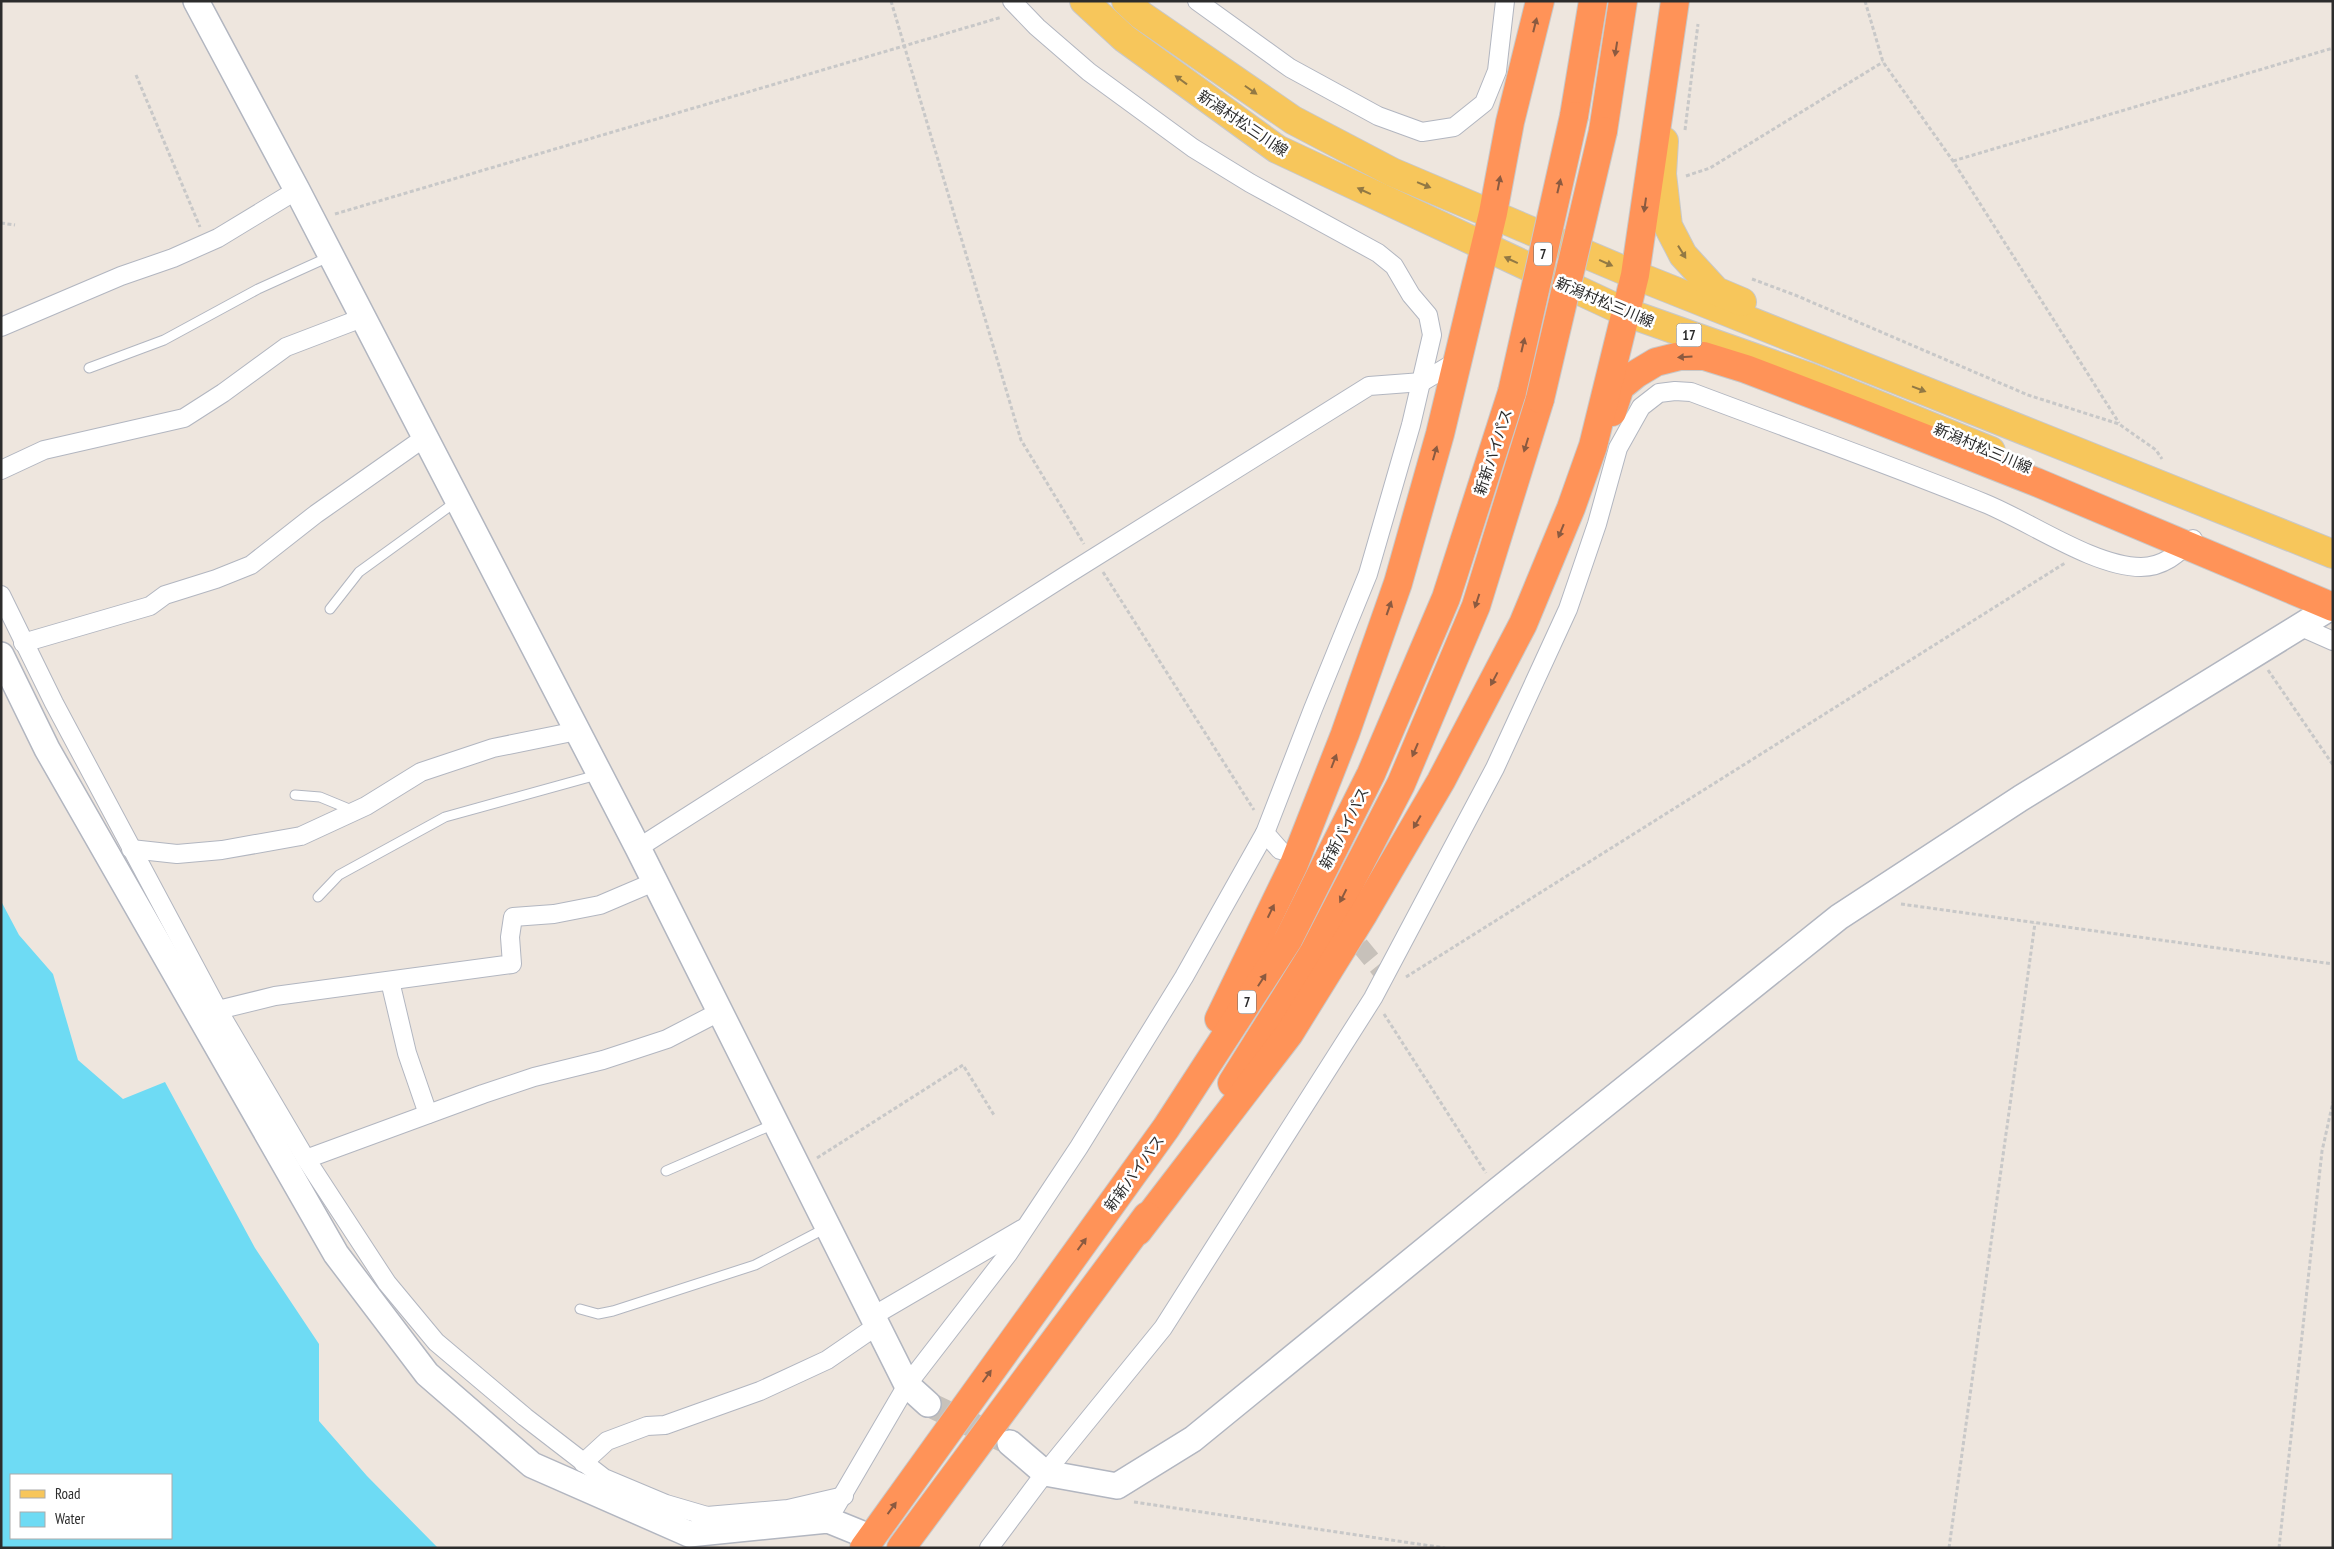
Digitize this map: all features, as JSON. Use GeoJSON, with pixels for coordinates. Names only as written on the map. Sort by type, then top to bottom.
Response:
{"type":"FeatureCollection","features":[{"type":"Feature","properties":{"kind":"highway"},"geometry":{"type":"LineString","coordinates":[[1166,1128],[1294,864],[1344,734],[1398,582],[1440,434],[1493,213],[1510,122],[1540,1]]}},
{"type":"Feature","properties":{"kind":"highway","name":"新新バイパス"},"geometry":{"type":"LineString","coordinates":[[862,1540],[1166,1128],[1288,940],[1371,774],[1446,598],[1512,392],[1574,116],[1593,1]]}},
{"type":"Feature","properties":{"kind":"highway","name":"新新バイパス"},"geometry":{"type":"LineString","coordinates":[[901,1548],[1138,1231],[1314,952],[1401,784],[1476,606],[1540,399],[1603,131],[1624,1]]}},
{"type":"Feature","properties":{"kind":"highway"},"geometry":{"type":"LineString","coordinates":[[1138,1231],[1289,1034],[1364,913],[1441,781],[1524,624],[1593,446],[1635,275],[1675,1]]}},
{"type":"Feature","properties":{"kind":"highway"},"geometry":{"type":"LineString","coordinates":[[1574,498],[1610,449],[1620,387],[1636,374],[1656,362],[1680,356],[1704,356],[1853,410],[2190,542],[2332,604]]}},
{"type":"Feature","properties":{"kind":"main road","name":"新潟村松三川線"},"geometry":{"type":"LineString","coordinates":[[1084,1],[1124,38],[1277,149],[1625,312],[1818,381],[1970,441],[2190,542]]}},
{"type":"Feature","properties":{"kind":"main road","name":"新潟村松三川線"},"geometry":{"type":"LineString","coordinates":[[1126,1],[1141,15],[1294,120],[1392,172],[1493,213],[1635,275],[2333,554]]}},
{"type":"Feature","properties":{"kind":"main road"},"geometry":{"type":"LineString","coordinates":[[1668,50],[1662,174],[1668,226],[1683,255],[1716,291],[1797,328],[1865,354],[1881,374]]}},
{"type":"Feature","properties":{"kind":"street"},"geometry":{"type":"LineString","coordinates":[[196,1],[297,190],[600,774],[800,1168],[907,1385],[928,1404]]}},
{"type":"Feature","properties":{"kind":"street"},"geometry":{"type":"LineString","coordinates":[[1197,1],[1290,68],[1378,116],[1422,132],[1454,127],[1484,103],[1497,71],[1505,1]]}},
{"type":"Feature","properties":{"kind":"street"},"geometry":{"type":"LineString","coordinates":[[828,1520],[844,1496],[907,1385],[1008,1254],[1079,1147],[1184,977],[1266,833],[1313,708],[1368,574],[1422,382],[1432,336],[1428,315],[1411,295],[1394,266],[1378,252],[1250,183],[1193,148],[1089,72],[1015,5]]}},
{"type":"Feature","properties":{"kind":"street"},"geometry":{"type":"LineString","coordinates":[[1484,103],[1510,122]]}},
{"type":"Feature","properties":{"kind":"street"},"geometry":{"type":"LineString","coordinates":[[1,327],[121,276],[173,258],[207,243],[297,190]]}},
{"type":"Feature","properties":{"kind":"street"},"geometry":{"type":"LineString","coordinates":[[1,470],[44,450],[184,418],[223,393],[286,347],[362,318]]}},
{"type":"Feature","properties":{"kind":"street"},"geometry":{"type":"LineString","coordinates":[[638,848],[1369,386],[1422,382],[1457,361]]}},
{"type":"Feature","properties":{"kind":"street"},"geometry":{"type":"LineString","coordinates":[[989,1548],[1045,1473],[1163,1328],[1373,998],[1495,768],[1568,609],[1597,524],[1610,449],[1641,407],[1659,393],[1691,392],[1986,504],[2083,551],[2119,564],[2141,567],[2164,563],[2190,542]]}},
{"type":"Feature","properties":{"kind":"street"},"geometry":{"type":"LineString","coordinates":[[23,643],[150,606],[164,595],[216,579],[251,565],[316,514],[424,438]]}},
{"type":"Feature","properties":{"kind":"street"},"geometry":{"type":"LineString","coordinates":[[1,596],[23,643],[218,1010],[306,1159],[386,1283],[436,1342],[583,1463],[613,1482],[666,1504],[706,1516],[788,1509],[844,1496]]}},
{"type":"Feature","properties":{"kind":"street"},"geometry":{"type":"LineString","coordinates":[[1010,1443],[1045,1473],[1117,1486],[1193,1439],[1497,1191],[1782,962],[1865,899],[2021,798],[2257,653],[2332,604]]}},
{"type":"Feature","properties":{"kind":"street"},"geometry":{"type":"LineString","coordinates":[[2299,626],[2333,641]]}},
{"type":"Feature","properties":{"kind":"street"},"geometry":{"type":"LineString","coordinates":[[1,655],[47,750],[336,1254],[427,1374],[532,1465],[688,1534],[828,1520],[862,1540]]}},
{"type":"Feature","properties":{"kind":"street"},"geometry":{"type":"LineString","coordinates":[[131,849],[177,854],[222,850],[301,836],[354,811],[421,772],[493,748],[577,731]]}},
{"type":"Feature","properties":{"kind":"street"},"geometry":{"type":"LineString","coordinates":[[1266,833],[1280,850]]}},
{"type":"Feature","properties":{"kind":"street"},"geometry":{"type":"LineString","coordinates":[[218,1010],[275,996],[512,964],[510,938],[513,917],[554,914],[600,904],[654,882]]}},
{"type":"Feature","properties":{"kind":"street"},"geometry":{"type":"LineString","coordinates":[[1373,998],[1381,971]]}},
{"type":"Feature","properties":{"kind":"street"},"geometry":{"type":"LineString","coordinates":[[390,981],[407,1053],[428,1114]]}},
{"type":"Feature","properties":{"kind":"street"},"geometry":{"type":"LineString","coordinates":[[306,1159],[508,1085],[603,1060],[666,1039],[721,1011]]}},
{"type":"Feature","properties":{"kind":"street"},"geometry":{"type":"LineString","coordinates":[[583,1463],[607,1441],[647,1426],[665,1425],[760,1392],[827,1360],[875,1321],[1026,1226]]}},
{"type":"Feature","properties":{"kind":"lane"},"geometry":{"type":"LineString","coordinates":[[89,368],[164,340],[258,289],[331,256]]}},
{"type":"Feature","properties":{"kind":"lane"},"geometry":{"type":"LineString","coordinates":[[330,609],[359,572],[457,501]]}},
{"type":"Feature","properties":{"kind":"lane"},"geometry":{"type":"LineString","coordinates":[[318,897],[339,875],[445,818],[600,774]]}},
{"type":"Feature","properties":{"kind":"lane"},"geometry":{"type":"LineString","coordinates":[[295,795],[320,797],[354,811]]}},
{"type":"Feature","properties":{"kind":"lane"},"geometry":{"type":"LineString","coordinates":[[666,1171],[777,1123]]}},
{"type":"Feature","properties":{"kind":"lane"},"geometry":{"type":"LineString","coordinates":[[580,1309],[598,1314],[613,1311],[717,1278],[755,1265],[828,1226]]}},
{"type":"Feature","properties":{"kind":"path"},"geometry":{"type":"LineString","coordinates":[[891,1],[1020,440],[1255,811],[1266,833]]}},
{"type":"Feature","properties":{"kind":"path"},"geometry":{"type":"LineString","coordinates":[[1746,276],[2028,395],[2119,424],[1953,162],[1884,62],[1865,1]]}},
{"type":"Feature","properties":{"kind":"path"},"geometry":{"type":"LineString","coordinates":[[313,221],[1001,18],[1015,5]]}},
{"type":"Feature","properties":{"kind":"path"},"geometry":{"type":"LineString","coordinates":[[1685,135],[1698,17]]}},
{"type":"Feature","properties":{"kind":"path"},"geometry":{"type":"LineString","coordinates":[[1953,162],[2333,48]]}},
{"type":"Feature","properties":{"kind":"path"},"geometry":{"type":"LineString","coordinates":[[1682,169],[1681,178],[1710,168],[1884,62]]}},
{"type":"Feature","properties":{"kind":"path"},"geometry":{"type":"LineString","coordinates":[[136,75],[207,243]]}},
{"type":"Feature","properties":{"kind":"path"},"geometry":{"type":"LineString","coordinates":[[1,223],[15,225]]}},
{"type":"Feature","properties":{"kind":"path"},"geometry":{"type":"LineString","coordinates":[[1497,1191],[1373,998],[2083,551]]}},
{"type":"Feature","properties":{"kind":"path"},"geometry":{"type":"LineString","coordinates":[[2257,653],[2333,765]]}},
{"type":"Feature","properties":{"kind":"path"},"geometry":{"type":"LineString","coordinates":[[1865,899],[2333,964]]}},
{"type":"Feature","properties":{"kind":"path"},"geometry":{"type":"LineString","coordinates":[[1949,1548],[2035,923]]}},
{"type":"Feature","properties":{"kind":"path"},"geometry":{"type":"LineString","coordinates":[[800,1168],[963,1065],[994,1115]]}},
{"type":"Feature","properties":{"kind":"path"},"geometry":{"type":"LineString","coordinates":[[2279,1548],[2322,1151],[2333,1102]]}},
{"type":"Feature","properties":{"kind":"path"},"geometry":{"type":"LineString","coordinates":[[1117,1486],[1123,1500],[1445,1548]]}},
{"type":"Feature","properties":{"kind":"water"},"geometry":{"type":"Polygon","coordinates":[[[1,901],[19,935],[53,974],[78,1060],[123,1099],[165,1082],[255,1248],[319,1344],[319,1421],[367,1476],[438,1548],[1,1548],[1,901]]]}},
{"type":"Feature","properties":{"kind":"tunnel"},"geometry":{"type":"LineString","coordinates":[[1308,883],[1381,971]]}},
{"type":"Feature","properties":{"kind":"tunnel"},"geometry":{"type":"LineString","coordinates":[[928,1404],[1004,1440]]}}]}
